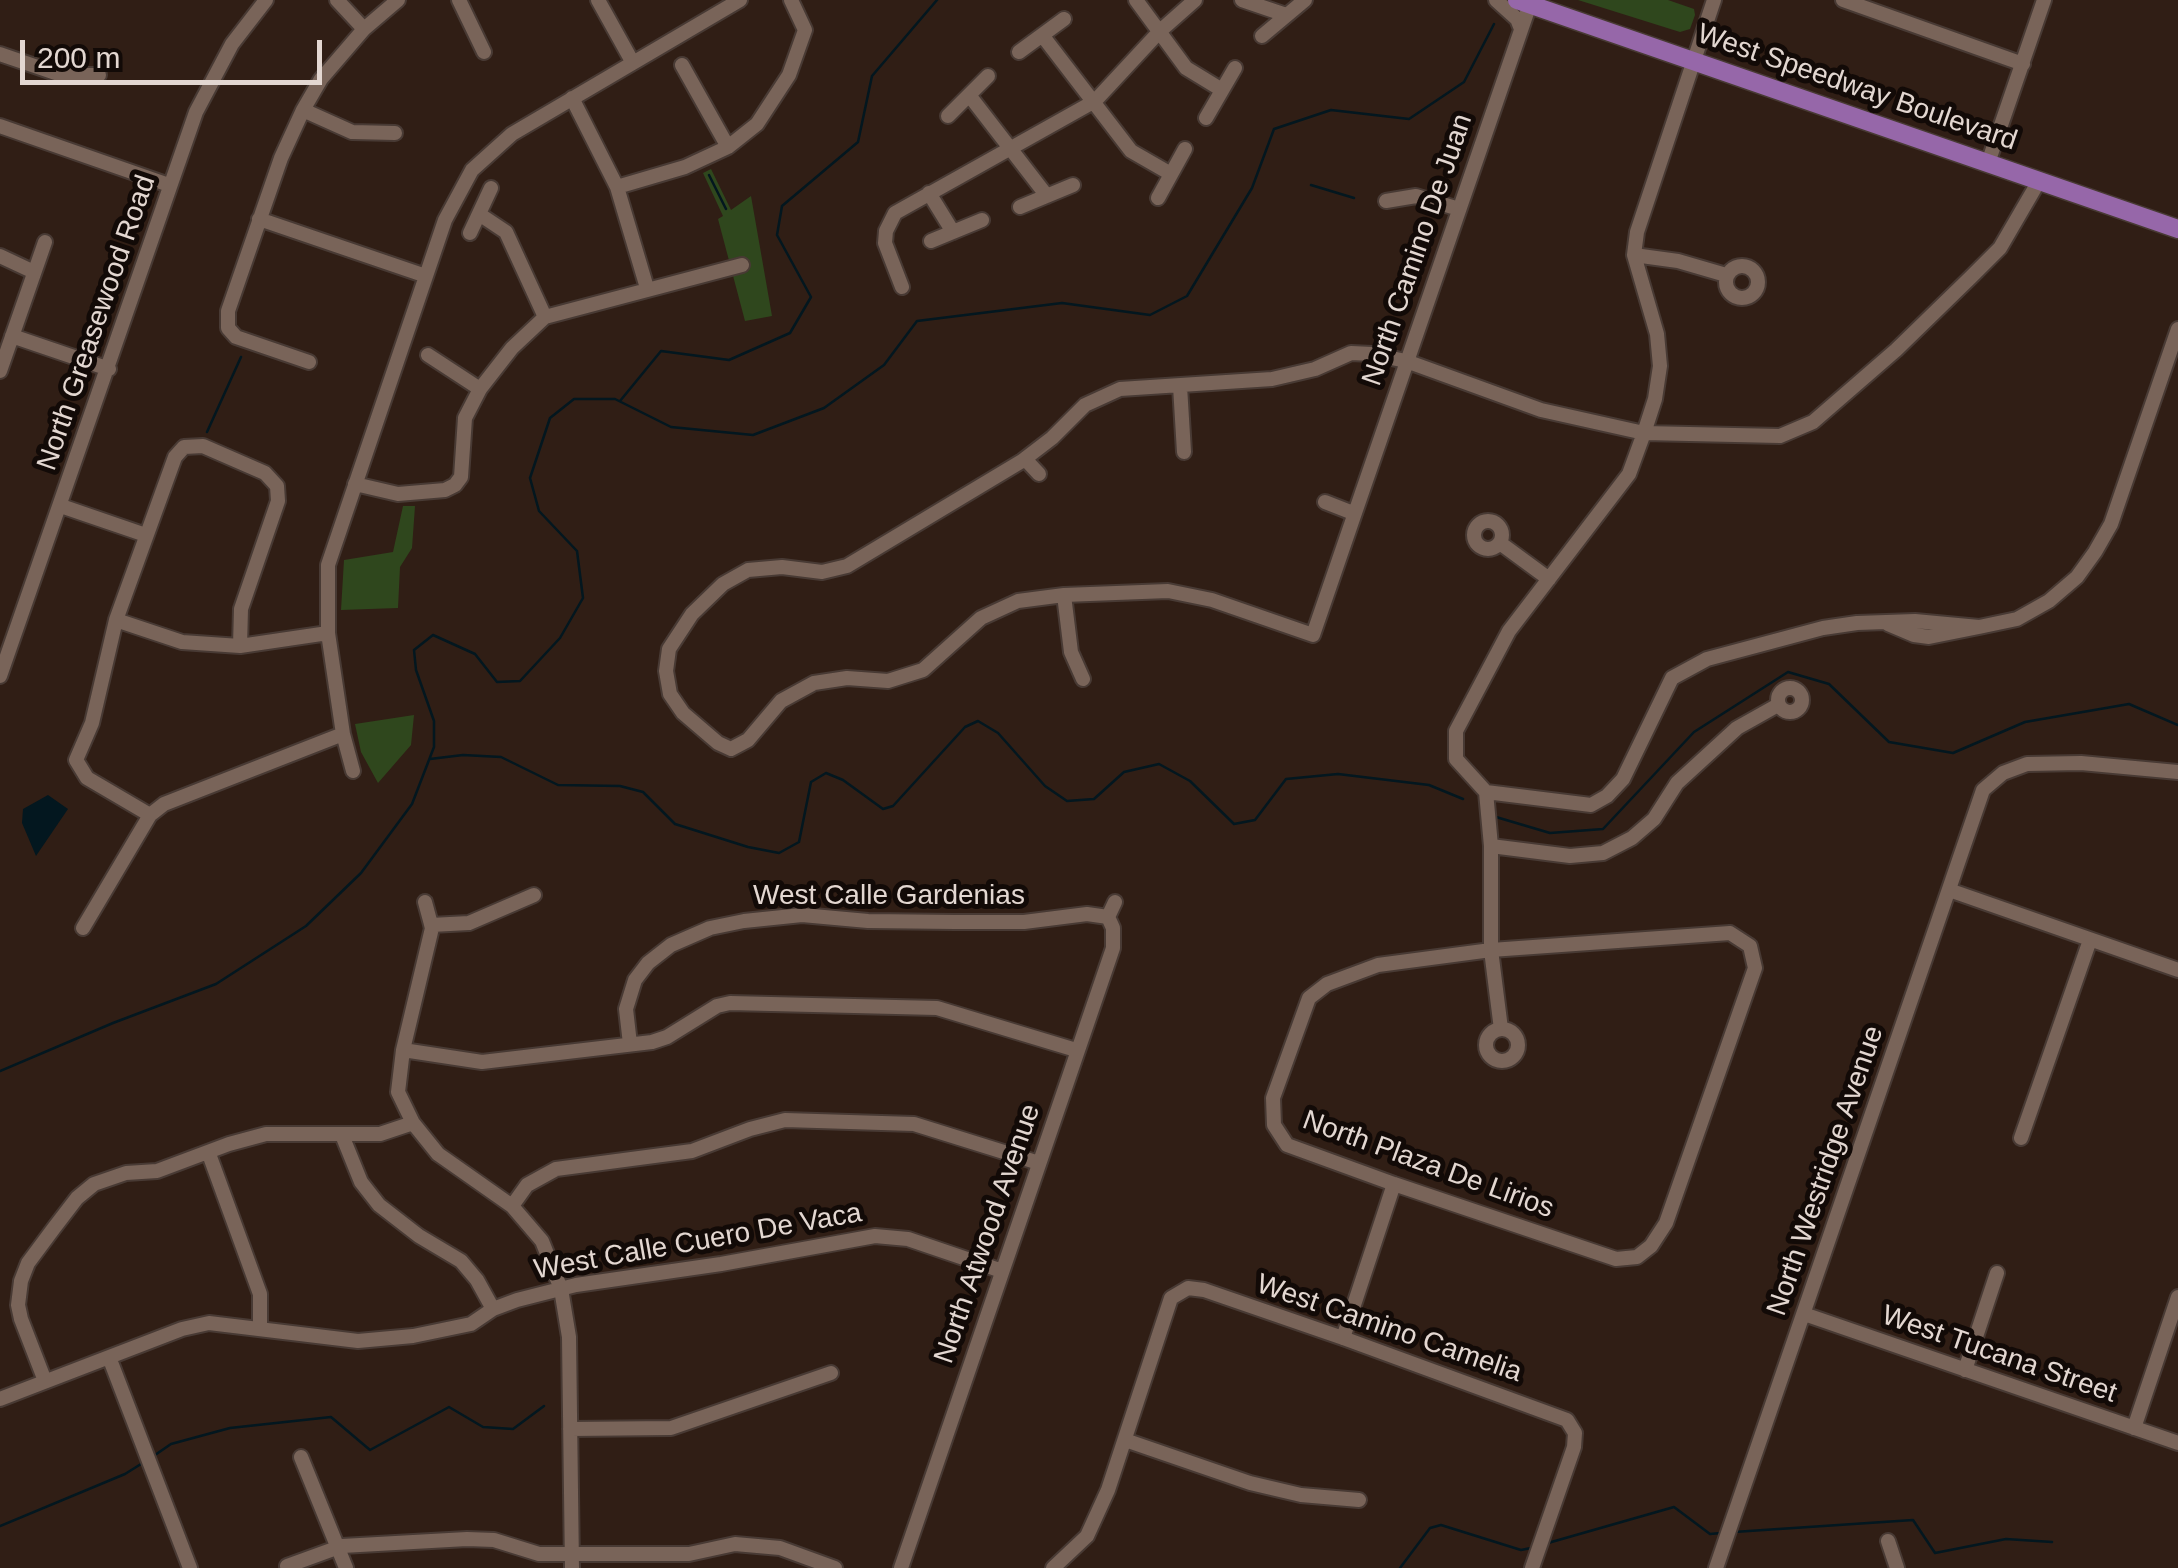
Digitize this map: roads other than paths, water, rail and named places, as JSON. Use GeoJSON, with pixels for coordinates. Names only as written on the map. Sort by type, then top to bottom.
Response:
{"type":"FeatureCollection","features":[{"type":"Feature","properties":{"kind":"main road","name":"West Speedway Boulevard"},"geometry":{"type":"LineString","coordinates":[[1523,2],[2178,229]]}},
{"type":"Feature","properties":{"kind":"street","name":"North Greasewood Road"},"geometry":{"type":"LineString","coordinates":[[0,676],[196,112],[232,44],[266,0]]}},
{"type":"Feature","properties":{"kind":"street"},"geometry":{"type":"LineString","coordinates":[[337,0],[364,30]]}},
{"type":"Feature","properties":{"kind":"street"},"geometry":{"type":"LineString","coordinates":[[309,362],[242,340],[226,330],[228,311],[281,158],[303,110],[321,79],[364,30],[398,0]]}},
{"type":"Feature","properties":{"kind":"street"},"geometry":{"type":"LineString","coordinates":[[459,0],[484,52]]}},
{"type":"Feature","properties":{"kind":"street"},"geometry":{"type":"LineString","coordinates":[[599,0],[633,63]]}},
{"type":"Feature","properties":{"kind":"street"},"geometry":{"type":"LineString","coordinates":[[352,771],[328,633],[328,566],[445,220],[472,170],[512,134],[740,0]]}},
{"type":"Feature","properties":{"kind":"street"},"geometry":{"type":"LineString","coordinates":[[617,187],[685,167],[728,147],[757,124],[789,75],[807,30],[791,0]]}},
{"type":"Feature","properties":{"kind":"street"},"geometry":{"type":"LineString","coordinates":[[1136,0],[1186,68],[1222,90]]}},
{"type":"Feature","properties":{"kind":"street"},"geometry":{"type":"LineString","coordinates":[[902,287],[885,243],[895,213],[1095,101],[1195,0]]}},
{"type":"Feature","properties":{"kind":"street"},"geometry":{"type":"LineString","coordinates":[[1242,0],[1286,15]]}},
{"type":"Feature","properties":{"kind":"street"},"geometry":{"type":"LineString","coordinates":[[1262,36],[1304,0]]}},
{"type":"Feature","properties":{"kind":"street"},"geometry":{"type":"LineString","coordinates":[[1496,0],[1516,19],[1521,30]]}},
{"type":"Feature","properties":{"kind":"street"},"geometry":{"type":"LineString","coordinates":[[1502,1029],[1491,950],[1491,846],[1486,792],[1456,759],[1456,731],[1509,631],[1629,474],[1644,433],[1660,366],[1657,334],[1634,254],[1637,232],[1714,0]]}},
{"type":"Feature","properties":{"kind":"street"},"geometry":{"type":"LineString","coordinates":[[1843,0],[2023,64]]}},
{"type":"Feature","properties":{"kind":"street"},"geometry":{"type":"LineString","coordinates":[[1988,163],[2044,0]]}},
{"type":"Feature","properties":{"kind":"street","name":"North Camino De Juan"},"geometry":{"type":"LineString","coordinates":[[1064,595],[1168,591],[1212,600],[1313,635],[1521,30],[1523,2]]}},
{"type":"Feature","properties":{"kind":"street"},"geometry":{"type":"LineString","coordinates":[[1018,52],[1064,19]]}},
{"type":"Feature","properties":{"kind":"street"},"geometry":{"type":"LineString","coordinates":[[1042,35],[1131,150],[1171,174]]}},
{"type":"Feature","properties":{"kind":"street"},"geometry":{"type":"LineString","coordinates":[[0,54],[61,75],[98,76]]}},
{"type":"Feature","properties":{"kind":"street"},"geometry":{"type":"LineString","coordinates":[[682,65],[728,147]]}},
{"type":"Feature","properties":{"kind":"street"},"geometry":{"type":"LineString","coordinates":[[1206,118],[1235,68]]}},
{"type":"Feature","properties":{"kind":"street"},"geometry":{"type":"LineString","coordinates":[[948,116],[988,76]]}},
{"type":"Feature","properties":{"kind":"street"},"geometry":{"type":"LineString","coordinates":[[969,95],[1047,196]]}},
{"type":"Feature","properties":{"kind":"street"},"geometry":{"type":"LineString","coordinates":[[572,98],[617,187],[647,288]]}},
{"type":"Feature","properties":{"kind":"street"},"geometry":{"type":"LineString","coordinates":[[303,110],[352,132],[395,133]]}},
{"type":"Feature","properties":{"kind":"street"},"geometry":{"type":"LineString","coordinates":[[0,126],[170,185]]}},
{"type":"Feature","properties":{"kind":"street"},"geometry":{"type":"LineString","coordinates":[[1158,198],[1185,149]]}},
{"type":"Feature","properties":{"kind":"street"},"geometry":{"type":"LineString","coordinates":[[1083,680],[1071,652],[1064,595],[1018,601],[981,618],[923,670],[888,682],[847,678],[814,683],[781,702],[748,740],[731,753],[683,713],[670,694],[666,671],[669,649],[692,614],[723,584],[748,570],[782,567],[822,572],[846,566],[1025,460],[1084,405],[1120,389],[1291,376],[1351,353],[1406,361],[1541,410],[1644,433],[1780,436],[1812,422],[1896,350],[2000,248],[2039,180]]}},
{"type":"Feature","properties":{"kind":"street"},"geometry":{"type":"LineString","coordinates":[[1020,207],[1074,185]]}},
{"type":"Feature","properties":{"kind":"street"},"geometry":{"type":"LineString","coordinates":[[470,233],[490,188]]}},
{"type":"Feature","properties":{"kind":"street"},"geometry":{"type":"LineString","coordinates":[[929,193],[952,232]]}},
{"type":"Feature","properties":{"kind":"street"},"geometry":{"type":"LineString","coordinates":[[1386,201],[1416,196],[1459,209]]}},
{"type":"Feature","properties":{"kind":"street"},"geometry":{"type":"LineString","coordinates":[[479,214],[506,232],[546,317]]}},
{"type":"Feature","properties":{"kind":"street"},"geometry":{"type":"LineString","coordinates":[[260,219],[426,276]]}},
{"type":"Feature","properties":{"kind":"street"},"geometry":{"type":"LineString","coordinates":[[931,241],[982,220]]}},
{"type":"Feature","properties":{"kind":"street"},"geometry":{"type":"LineString","coordinates":[[0,371],[45,242]]}},
{"type":"Feature","properties":{"kind":"street"},"geometry":{"type":"LineString","coordinates":[[1634,254],[1726,275]]}},
{"type":"Feature","properties":{"kind":"street"},"geometry":{"type":"LineString","coordinates":[[0,256],[34,272]]}},
{"type":"Feature","properties":{"kind":"street"},"geometry":{"type":"LineString","coordinates":[[355,484],[398,494],[459,488],[465,418],[480,388],[512,348],[546,317],[742,265]]}},
{"type":"Feature","properties":{"kind":"street"},"geometry":{"type":"LineString","coordinates":[[1486,792],[1591,805],[1608,796],[1623,779],[1672,678],[1707,659],[1823,628],[1857,623],[1888,624],[1930,637],[2016,619],[2049,601],[2077,577],[2111,524],[2178,328]]}},
{"type":"Feature","properties":{"kind":"street"},"geometry":{"type":"LineString","coordinates":[[12,336],[109,369]]}},
{"type":"Feature","properties":{"kind":"street"},"geometry":{"type":"LineString","coordinates":[[428,355],[480,388]]}},
{"type":"Feature","properties":{"kind":"street"},"geometry":{"type":"LineString","coordinates":[[1180,386],[1184,452]]}},
{"type":"Feature","properties":{"kind":"street"},"geometry":{"type":"LineString","coordinates":[[150,814],[75,767],[78,751],[92,724],[116,620],[175,457],[185,444],[203,446],[265,473],[280,484],[278,501],[240,609],[240,646]]}},
{"type":"Feature","properties":{"kind":"street"},"geometry":{"type":"LineString","coordinates":[[1025,460],[1039,474]]}},
{"type":"Feature","properties":{"kind":"street"},"geometry":{"type":"LineString","coordinates":[[1325,502],[1353,513]]}},
{"type":"Feature","properties":{"kind":"street"},"geometry":{"type":"LineString","coordinates":[[61,506],[146,535]]}},
{"type":"Feature","properties":{"kind":"street"},"geometry":{"type":"LineString","coordinates":[[1500,543],[1549,578]]}},
{"type":"Feature","properties":{"kind":"street"},"geometry":{"type":"LineString","coordinates":[[116,620],[182,642],[240,646],[328,633]]}},
{"type":"Feature","properties":{"kind":"street"},"geometry":{"type":"LineString","coordinates":[[1491,846],[1570,856],[1603,853],[1632,838],[1654,818],[1677,783],[1737,728],[1778,705]]}},
{"type":"Feature","properties":{"kind":"street"},"geometry":{"type":"LineString","coordinates":[[84,928],[150,814],[164,804],[343,734]]}},
{"type":"Feature","properties":{"kind":"street","name":"North Westridge Avenue"},"geometry":{"type":"LineString","coordinates":[[1716,1568],[1983,790],[2003,773],[2026,764],[2080,763],[2178,772]]}},
{"type":"Feature","properties":{"kind":"street"},"geometry":{"type":"LineString","coordinates":[[1949,890],[2178,970]]}},
{"type":"Feature","properties":{"kind":"street"},"geometry":{"type":"LineString","coordinates":[[431,925],[469,923],[534,896]]}},
{"type":"Feature","properties":{"kind":"street"},"geometry":{"type":"LineString","coordinates":[[425,902],[431,925],[398,1092],[412,1123],[438,1154],[512,1206],[542,1241],[561,1289],[569,1337],[572,1561]]}},
{"type":"Feature","properties":{"kind":"street"},"geometry":{"type":"LineString","coordinates":[[1108,917],[1115,902]]}},
{"type":"Feature","properties":{"kind":"street","name":"West Calle Gardenias"},"geometry":{"type":"LineString","coordinates":[[630,1044],[626,1009],[635,980],[648,962],[671,944],[710,928],[744,920],[802,916],[938,922],[1024,922],[1087,914],[1108,917]]}},
{"type":"Feature","properties":{"kind":"street","name":"North Atwood Avenue"},"geometry":{"type":"LineString","coordinates":[[902,1568],[1113,948],[1114,928],[1108,917]]}},
{"type":"Feature","properties":{"kind":"street","name":"North Plaza De Lirios"},"geometry":{"type":"LineString","coordinates":[[1730,933],[1750,946],[1755,968],[1666,1223],[1652,1246],[1637,1257],[1616,1259],[1394,1184],[1288,1144],[1274,1125],[1273,1098],[1309,998],[1327,984],[1378,966],[1491,950],[1730,933]]}},
{"type":"Feature","properties":{"kind":"street"},"geometry":{"type":"LineString","coordinates":[[2021,1138],[2090,940]]}},
{"type":"Feature","properties":{"kind":"street"},"geometry":{"type":"LineString","coordinates":[[404,1050],[482,1062],[667,1037],[716,1006],[788,1004],[937,1008],[1076,1050]]}},
{"type":"Feature","properties":{"kind":"street"},"geometry":{"type":"LineString","coordinates":[[512,1206],[527,1185],[556,1170],[692,1152],[785,1120],[932,1127],[1039,1163]]}},
{"type":"Feature","properties":{"kind":"street"},"geometry":{"type":"LineString","coordinates":[[45,1381],[18,1305],[28,1264],[77,1198],[94,1184],[126,1173],[157,1171],[266,1134],[380,1134],[412,1123]]}},
{"type":"Feature","properties":{"kind":"street"},"geometry":{"type":"LineString","coordinates":[[342,1135],[361,1182],[378,1205],[460,1261],[477,1280],[493,1309]]}},
{"type":"Feature","properties":{"kind":"street"},"geometry":{"type":"LineString","coordinates":[[209,1154],[260,1294],[260,1328]]}},
{"type":"Feature","properties":{"kind":"street"},"geometry":{"type":"LineString","coordinates":[[1343,1338],[1394,1184]]}},
{"type":"Feature","properties":{"kind":"street","name":"West Calle Cuero De Vaca"},"geometry":{"type":"LineString","coordinates":[[0,1399],[182,1329],[209,1323],[358,1342],[413,1336],[471,1324],[493,1309],[561,1289],[875,1236],[908,1239],[1002,1271]]}},
{"type":"Feature","properties":{"kind":"street"},"geometry":{"type":"LineString","coordinates":[[1964,1370],[1997,1273]]}},
{"type":"Feature","properties":{"kind":"street","name":"West Camino Camelia"},"geometry":{"type":"LineString","coordinates":[[1124,1440],[1171,1298],[1180,1288],[1204,1290],[1562,1416],[1576,1425],[1574,1446],[1532,1568]]}},
{"type":"Feature","properties":{"kind":"street"},"geometry":{"type":"LineString","coordinates":[[2134,1428],[2178,1298]]}},
{"type":"Feature","properties":{"kind":"street","name":"West Tucana Street"},"geometry":{"type":"LineString","coordinates":[[1804,1314],[2178,1443]]}},
{"type":"Feature","properties":{"kind":"street"},"geometry":{"type":"LineString","coordinates":[[109,1357],[188,1565],[172,1568]]}},
{"type":"Feature","properties":{"kind":"street"},"geometry":{"type":"LineString","coordinates":[[570,1429],[671,1428],[831,1373]]}},
{"type":"Feature","properties":{"kind":"street"},"geometry":{"type":"LineString","coordinates":[[1053,1568],[1086,1536],[1108,1490],[1124,1440],[1250,1483],[1301,1495],[1359,1500]]}},
{"type":"Feature","properties":{"kind":"street"},"geometry":{"type":"LineString","coordinates":[[301,1457],[346,1568]]}},
{"type":"Feature","properties":{"kind":"street"},"geometry":{"type":"LineString","coordinates":[[288,1566],[338,1547],[467,1539],[494,1540],[572,1561],[689,1554],[735,1544],[780,1548],[835,1568]]}},
{"type":"Feature","properties":{"kind":"street"},"geometry":{"type":"LineString","coordinates":[[1888,1542],[1897,1568]]}},
{"type":"Feature","properties":{"kind":"water"},"geometry":{"type":"Polygon","coordinates":[[[48,795],[68,809],[36,856],[22,823],[23,809],[48,795]]]}},
{"type":"Feature","properties":{"kind":"waterway"},"geometry":{"type":"LineString","coordinates":[[620,401],[661,351],[729,360],[790,333],[811,297],[777,235],[782,206],[858,142],[872,76],[937,0]]}},
{"type":"Feature","properties":{"kind":"waterway"},"geometry":{"type":"LineString","coordinates":[[0,1071],[216,984],[306,926],[361,873],[412,804],[434,747],[434,721],[416,670],[414,650],[433,635],[475,654],[497,682],[520,681],[560,638],[583,598],[577,551],[539,511],[530,478],[550,418],[574,399],[615,399],[671,427],[753,435],[824,408],[884,365],[917,321],[1062,303],[1150,315],[1187,296],[1252,188],[1274,129],[1331,110],[1409,119],[1464,82],[1494,24]]}},
{"type":"Feature","properties":{"kind":"waterway"},"geometry":{"type":"LineString","coordinates":[[709,175],[726,209]]}},
{"type":"Feature","properties":{"kind":"waterway"},"geometry":{"type":"LineString","coordinates":[[1311,185],[1354,198]]}},
{"type":"Feature","properties":{"kind":"waterway"},"geometry":{"type":"LineString","coordinates":[[207,432],[241,357]]}},
{"type":"Feature","properties":{"kind":"waterway"},"geometry":{"type":"LineString","coordinates":[[1496,817],[1550,833],[1603,829],[1694,732],[1788,672],[1829,684],[1889,742],[1953,753],[2025,722],[2129,704],[2178,725]]}},
{"type":"Feature","properties":{"kind":"waterway"},"geometry":{"type":"LineString","coordinates":[[430,759],[463,755],[501,757],[558,785],[620,786],[643,792],[675,824],[779,853],[799,842],[811,782],[826,773],[843,780],[883,809],[893,806],[965,727],[978,721],[998,733],[1045,786],[1067,801],[1094,799],[1124,772],[1159,764],[1190,781],[1234,824],[1255,820],[1286,779],[1338,774],[1429,785],[1463,799]]}},
{"type":"Feature","properties":{"kind":"waterway"},"geometry":{"type":"LineString","coordinates":[[155,1455],[171,1444],[230,1428],[331,1417],[370,1450],[449,1407],[483,1427],[513,1429],[544,1406]]}},
{"type":"Feature","properties":{"kind":"waterway"},"geometry":{"type":"LineString","coordinates":[[0,1526],[141,1464]]}},
{"type":"Feature","properties":{"kind":"waterway"},"geometry":{"type":"LineString","coordinates":[[1548,1543],[1674,1507],[1710,1534],[1721,1533]]}},
{"type":"Feature","properties":{"kind":"waterway"},"geometry":{"type":"LineString","coordinates":[[1734,1532],[1913,1520],[1935,1553],[2006,1539],[2052,1542]]}},
{"type":"Feature","properties":{"kind":"waterway"},"geometry":{"type":"LineString","coordinates":[[1400,1568],[1430,1528],[1441,1525],[1521,1550],[1531,1548]]}}]}
